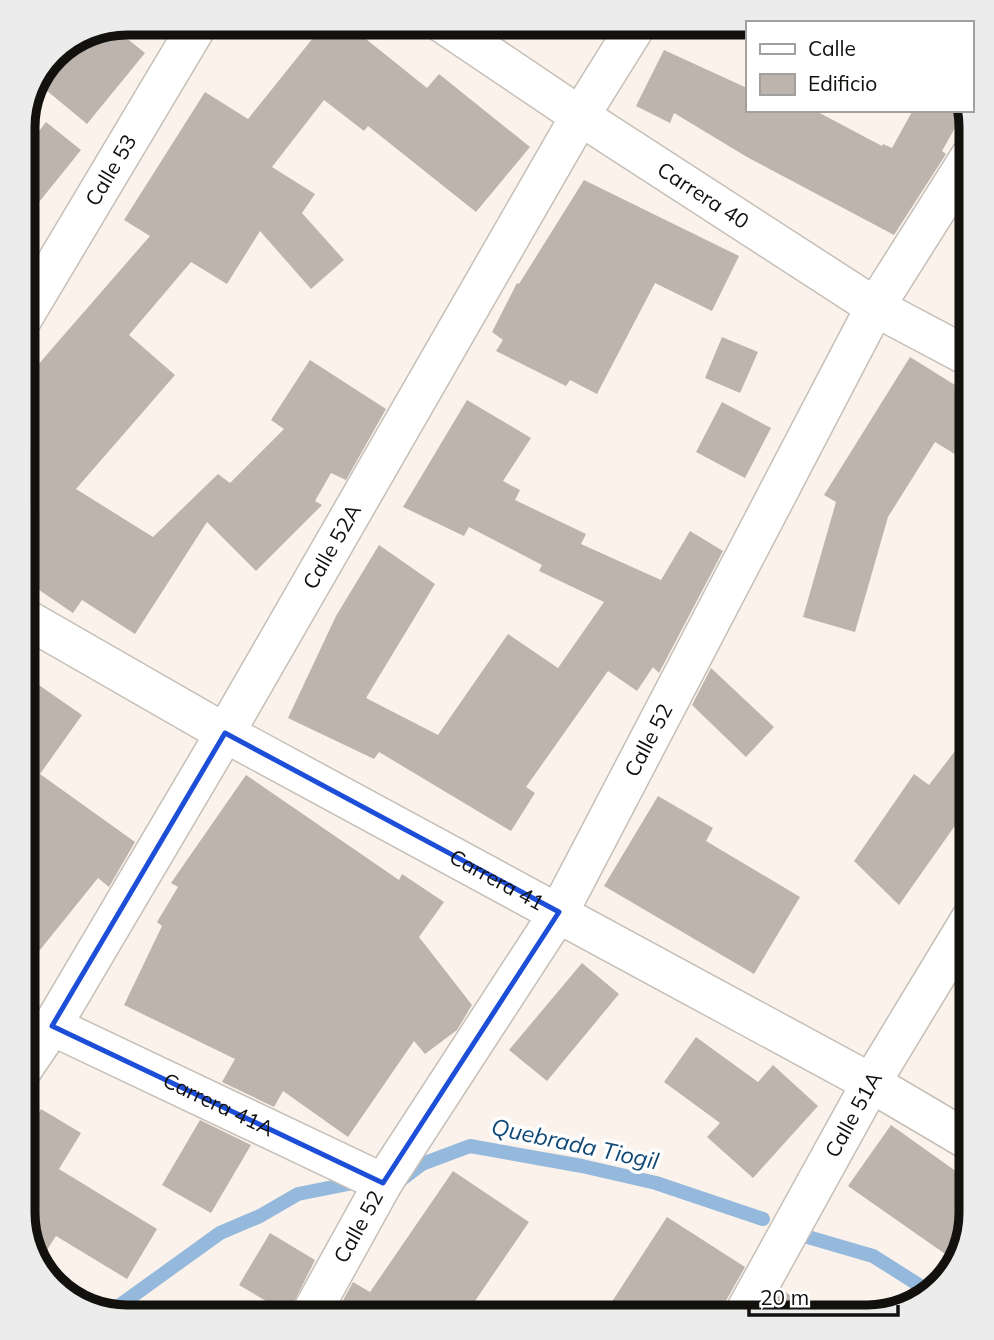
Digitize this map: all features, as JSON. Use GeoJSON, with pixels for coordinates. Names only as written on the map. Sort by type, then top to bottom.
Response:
{"type":"FeatureCollection","features":[{"type":"Feature","properties":{"kind":"street","name":"Calle 53"},"geometry":{"type":"LineString","coordinates":[[35,298],[192,35]]}},
{"type":"Feature","properties":{"kind":"street","name":"Carrera 40"},"geometry":{"type":"LineString","coordinates":[[460,35],[875,307],[959,352]]}},
{"type":"Feature","properties":{"kind":"street","name":"Calle 52A"},"geometry":{"type":"LineString","coordinates":[[35,1051],[225,733],[580,116],[631,35]]}},
{"type":"Feature","properties":{"kind":"street","name":"Calle 52"},"geometry":{"type":"LineString","coordinates":[[316,1305],[383,1182],[559,912],[875,307],[959,174]]}},
{"type":"Feature","properties":{"kind":"street","name":"Carrera 41"},"geometry":{"type":"LineString","coordinates":[[35,625],[225,733],[871,1083],[959,1135]]}},
{"type":"Feature","properties":{"kind":"street","name":"Calle 51A"},"geometry":{"type":"LineString","coordinates":[[749,1305],[871,1083],[959,938]]}},
{"type":"Feature","properties":{"kind":"street","name":"Carrera 41A"},"geometry":{"type":"LineString","coordinates":[[52,1026],[383,1182]]}},
{"type":"Feature","properties":{"kind":"highlighted area"},"geometry":{"type":"Polygon","coordinates":[[[225,733],[559,912],[383,1183],[52,1026],[225,733]]]}},
{"type":"Feature","properties":{"kind":"building"},"geometry":{"type":"Polygon","coordinates":[[[123,35],[145,53],[87,124],[44,89],[54,71],[81,47],[98,40],[123,35]]]}},
{"type":"Feature","properties":{"kind":"building"},"geometry":{"type":"Polygon","coordinates":[[[315,35],[361,35],[427,88],[439,74],[530,147],[476,212],[368,126],[364,131],[324,100],[272,167],[315,194],[302,213],[344,260],[311,289],[260,231],[227,284],[191,262],[129,335],[175,375],[76,489],[153,537],[218,474],[230,483],[284,429],[271,420],[310,360],[386,409],[346,480],[331,473],[315,501],[322,505],[256,571],[207,522],[135,634],[82,600],[73,613],[35,587],[35,368],[150,236],[124,220],[205,92],[248,119],[315,35]]]}},
{"type":"Feature","properties":{"kind":"building"},"geometry":{"type":"Polygon","coordinates":[[[664,50],[746,88],[746,112],[818,112],[882,146],[883,144],[892,148],[912,112],[957,112],[959,122],[942,151],[946,154],[894,235],[747,157],[674,113],[670,123],[636,106],[664,50]]]}},
{"type":"Feature","properties":{"kind":"building"},"geometry":{"type":"Polygon","coordinates":[[[46,122],[81,150],[35,207],[35,136],[46,122]]]}},
{"type":"Feature","properties":{"kind":"building"},"geometry":{"type":"Polygon","coordinates":[[[584,180],[739,256],[712,311],[655,283],[597,394],[570,380],[566,386],[496,351],[503,340],[492,332],[517,283],[519,284],[584,180]]]}},
{"type":"Feature","properties":{"kind":"building"},"geometry":{"type":"Polygon","coordinates":[[[722,337],[758,352],[740,393],[705,378],[722,337]]]}},
{"type":"Feature","properties":{"kind":"building"},"geometry":{"type":"Polygon","coordinates":[[[910,357],[959,388],[959,457],[935,442],[888,517],[855,632],[803,617],[836,502],[824,495],[910,357]]]}},
{"type":"Feature","properties":{"kind":"building"},"geometry":{"type":"Polygon","coordinates":[[[467,400],[531,438],[503,481],[520,490],[515,500],[586,534],[581,544],[661,580],[690,531],[723,551],[659,673],[653,667],[637,691],[608,671],[526,787],[535,793],[511,831],[379,752],[374,759],[288,718],[336,616],[379,545],[435,584],[366,698],[438,735],[508,634],[558,668],[604,602],[539,571],[542,565],[469,527],[464,536],[403,507],[467,400]]]}},
{"type":"Feature","properties":{"kind":"building"},"geometry":{"type":"Polygon","coordinates":[[[722,402],[771,428],[745,478],[696,452],[722,402]]]}},
{"type":"Feature","properties":{"kind":"building"},"geometry":{"type":"Polygon","coordinates":[[[711,668],[774,727],[746,757],[692,705],[711,668]]]}},
{"type":"Feature","properties":{"kind":"building"},"geometry":{"type":"Polygon","coordinates":[[[35,682],[82,715],[40,774],[135,842],[109,887],[98,878],[35,956],[35,682]]]}},
{"type":"Feature","properties":{"kind":"building"},"geometry":{"type":"Polygon","coordinates":[[[959,746],[959,820],[899,905],[854,861],[914,774],[929,785],[959,746]]]}},
{"type":"Feature","properties":{"kind":"building"},"geometry":{"type":"Polygon","coordinates":[[[246,775],[399,880],[402,874],[444,902],[419,937],[472,1005],[457,1030],[425,1054],[414,1041],[348,1137],[283,1091],[274,1107],[222,1082],[235,1059],[124,1005],[162,926],[157,922],[178,887],[171,883],[246,775]]]}},
{"type":"Feature","properties":{"kind":"building"},"geometry":{"type":"Polygon","coordinates":[[[658,796],[713,828],[706,841],[800,897],[754,974],[604,886],[658,796]]]}},
{"type":"Feature","properties":{"kind":"building"},"geometry":{"type":"Polygon","coordinates":[[[582,963],[619,994],[547,1081],[509,1050],[582,963]]]}},
{"type":"Feature","properties":{"kind":"building"},"geometry":{"type":"Polygon","coordinates":[[[696,1037],[758,1082],[773,1065],[818,1106],[753,1178],[707,1137],[720,1123],[664,1082],[696,1037]]]}},
{"type":"Feature","properties":{"kind":"building"},"geometry":{"type":"Polygon","coordinates":[[[41,1109],[81,1133],[59,1169],[157,1229],[127,1279],[56,1236],[45,1253],[37,1231],[35,1213],[35,1119],[41,1109]]]}},
{"type":"Feature","properties":{"kind":"building"},"geometry":{"type":"Polygon","coordinates":[[[200,1120],[251,1145],[211,1213],[162,1185],[200,1120]]]}},
{"type":"Feature","properties":{"kind":"building"},"geometry":{"type":"Polygon","coordinates":[[[891,1125],[959,1173],[958,1225],[948,1256],[848,1186],[891,1125]]]}},
{"type":"Feature","properties":{"kind":"building"},"geometry":{"type":"Polygon","coordinates":[[[453,1171],[529,1222],[472,1305],[341,1305],[353,1282],[370,1292],[453,1171]]]}},
{"type":"Feature","properties":{"kind":"building"},"geometry":{"type":"Polygon","coordinates":[[[667,1217],[745,1267],[724,1305],[610,1305],[667,1217]]]}},
{"type":"Feature","properties":{"kind":"building"},"geometry":{"type":"Polygon","coordinates":[[[270,1233],[315,1260],[292,1305],[273,1305],[239,1285],[270,1233]]]}},
{"type":"Feature","properties":{"kind":"building"},"geometry":{"type":"Polygon","coordinates":[[[782,1290],[805,1305],[774,1305],[782,1290]]]}},
{"type":"Feature","properties":{"kind":"waterway","name":"Quebrada Tiogil"},"geometry":{"type":"LineString","coordinates":[[401,1180],[422,1164],[470,1146],[582,1166],[656,1183],[763,1219]]}},
{"type":"Feature","properties":{"kind":"waterway","name":"Quebrada Tiogil"},"geometry":{"type":"LineString","coordinates":[[121,1304],[220,1233],[260,1216],[298,1194],[348,1184]]}},
{"type":"Feature","properties":{"kind":"waterway","name":"Quebrada Tiogil"},"geometry":{"type":"LineString","coordinates":[[801,1235],[873,1256],[921,1287]]}}]}
